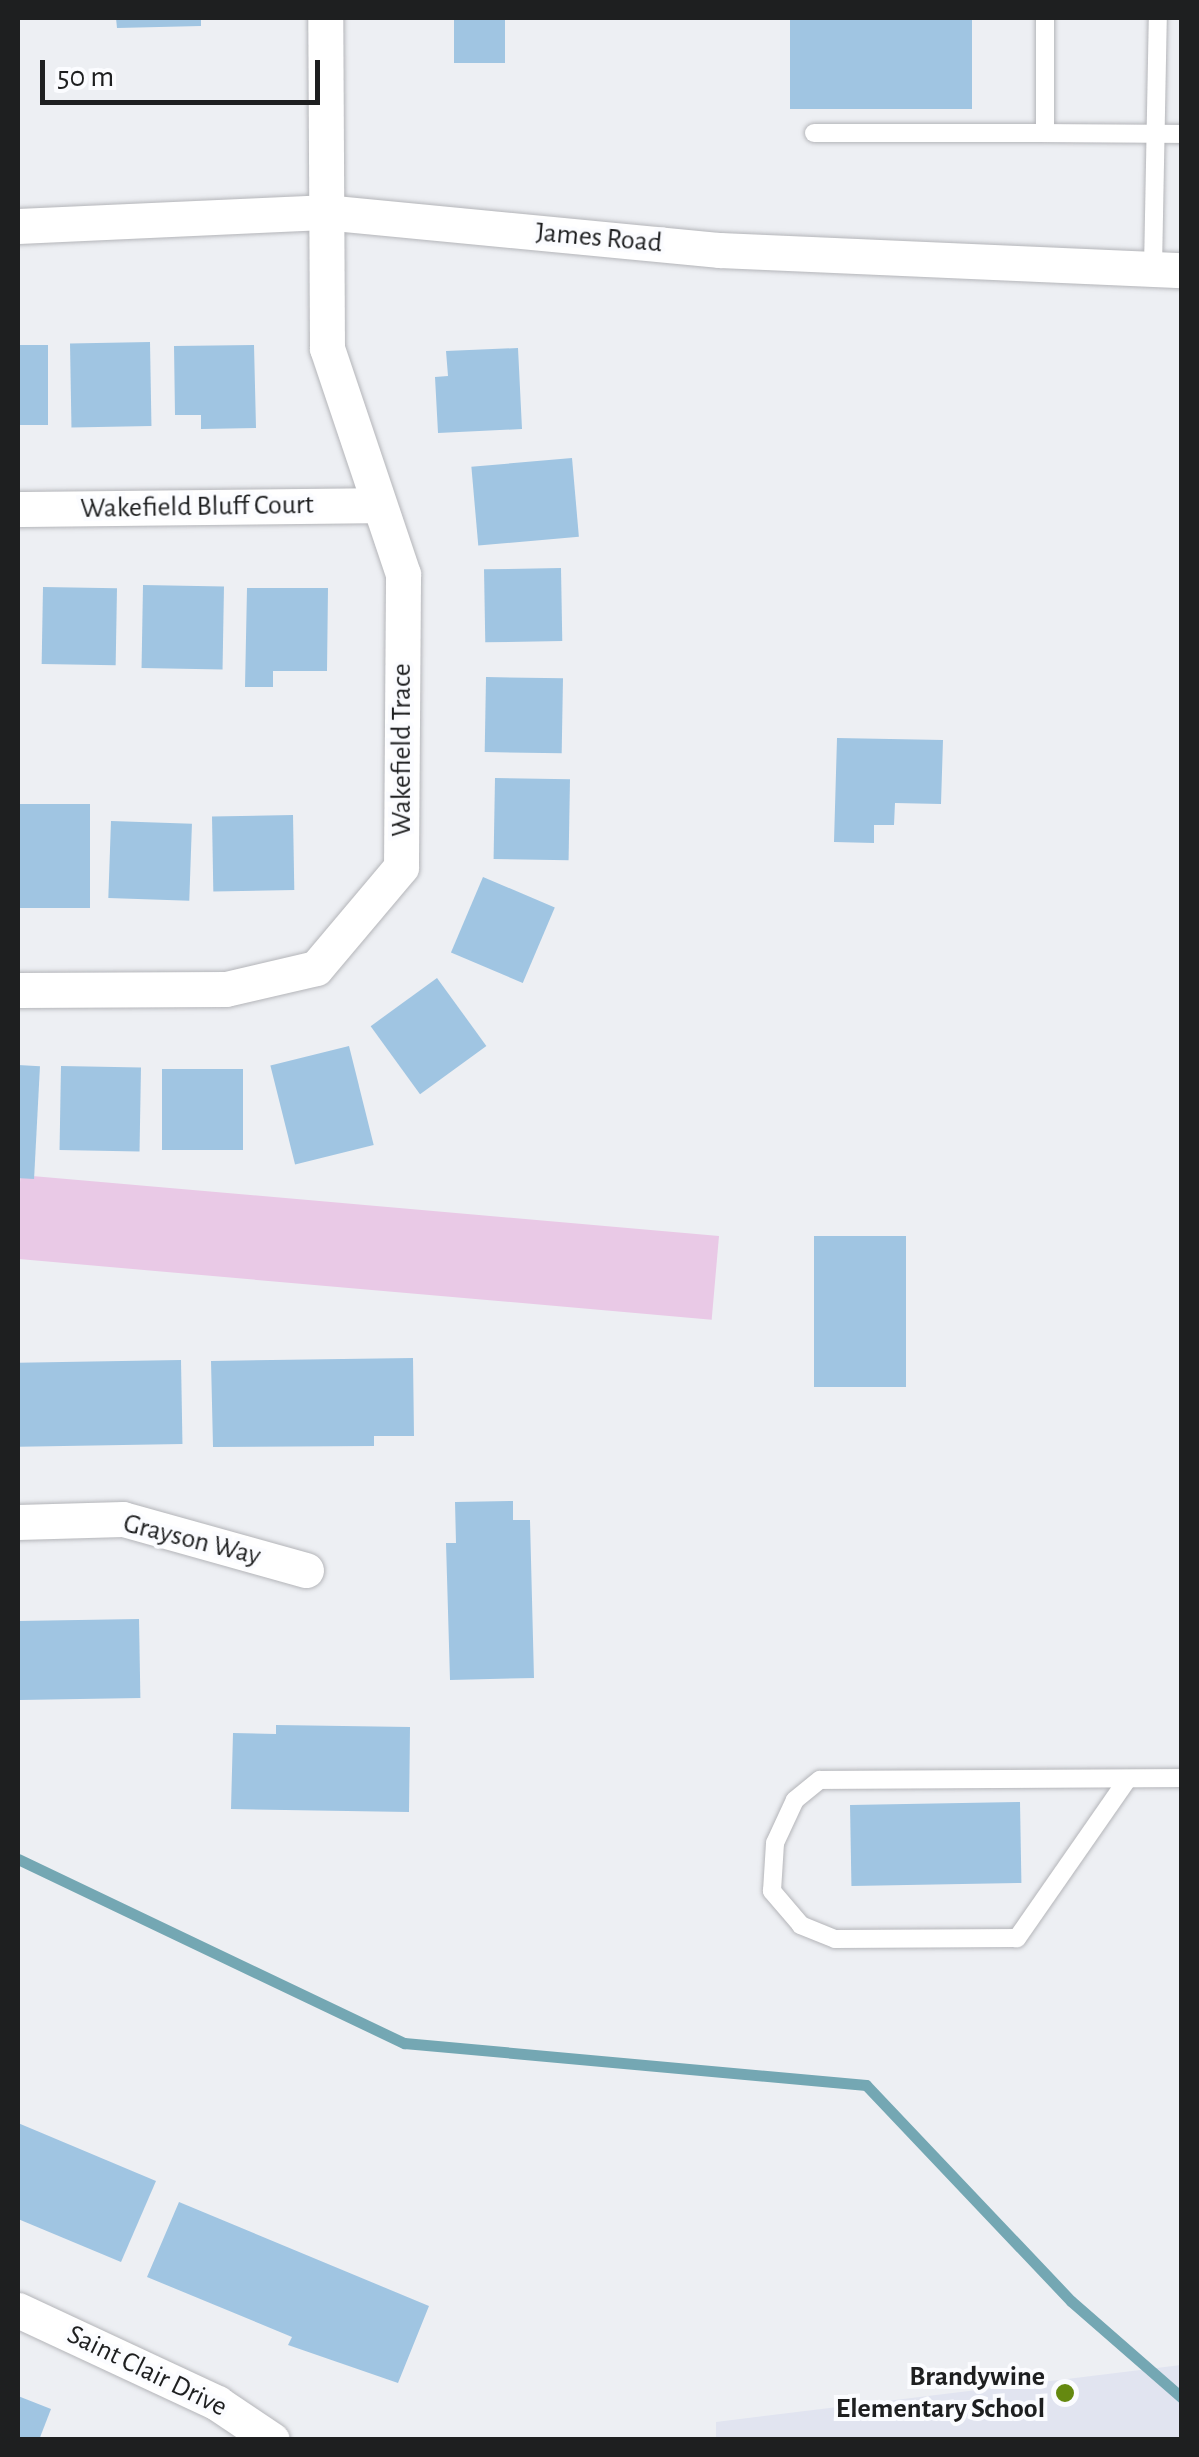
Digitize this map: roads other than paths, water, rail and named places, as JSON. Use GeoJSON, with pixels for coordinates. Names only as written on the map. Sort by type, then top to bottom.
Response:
{"type":"FeatureCollection","features":[{"type":"Feature","properties":{"kind":"street","name":"Wakefield Trace"},"geometry":{"type":"LineString","coordinates":[[18,990],[226,990],[316,968],[401,868],[403,574],[376,506],[327,348],[325,18]]}},
{"type":"Feature","properties":{"kind":"street","name":"James Road"},"geometry":{"type":"LineString","coordinates":[[18,226],[324,212],[720,250],[1167,270]]}},
{"type":"Feature","properties":{"kind":"street","name":"Wakefield Bluff Court"},"geometry":{"type":"LineString","coordinates":[[18,510],[376,506]]}},
{"type":"Feature","properties":{"kind":"street","name":"Grayson Way"},"geometry":{"type":"LineString","coordinates":[[18,1522],[123,1519],[306,1570]]}},
{"type":"Feature","properties":{"kind":"street","name":"Saint Clair Drive"},"geometry":{"type":"LineString","coordinates":[[18,2310],[218,2403],[272,2440]]}},
{"type":"Feature","properties":{"kind":"lane"},"geometry":{"type":"LineString","coordinates":[[1045,18],[1045,133]]}},
{"type":"Feature","properties":{"kind":"lane"},"geometry":{"type":"LineString","coordinates":[[1158,18],[1156,134],[1167,270]]}},
{"type":"Feature","properties":{"kind":"lane"},"geometry":{"type":"LineString","coordinates":[[814,133],[1182,134]]}},
{"type":"Feature","properties":{"kind":"lane"},"geometry":{"type":"LineString","coordinates":[[1127,1780],[1017,1938],[834,1940],[801,1924],[772,1891],[775,1844],[796,1800],[820,1780],[1182,1778]]}},
{"type":"Feature","properties":{"kind":"waterway"},"geometry":{"type":"LineString","coordinates":[[18,1859],[404,2043],[866,2085],[1071,2301],[1182,2398]]}},
{"type":"Feature","properties":{"kind":"place","name":"Brandywine Elementary School"},"geometry":{"type":"Point","coordinates":[1065,2393]}}]}
